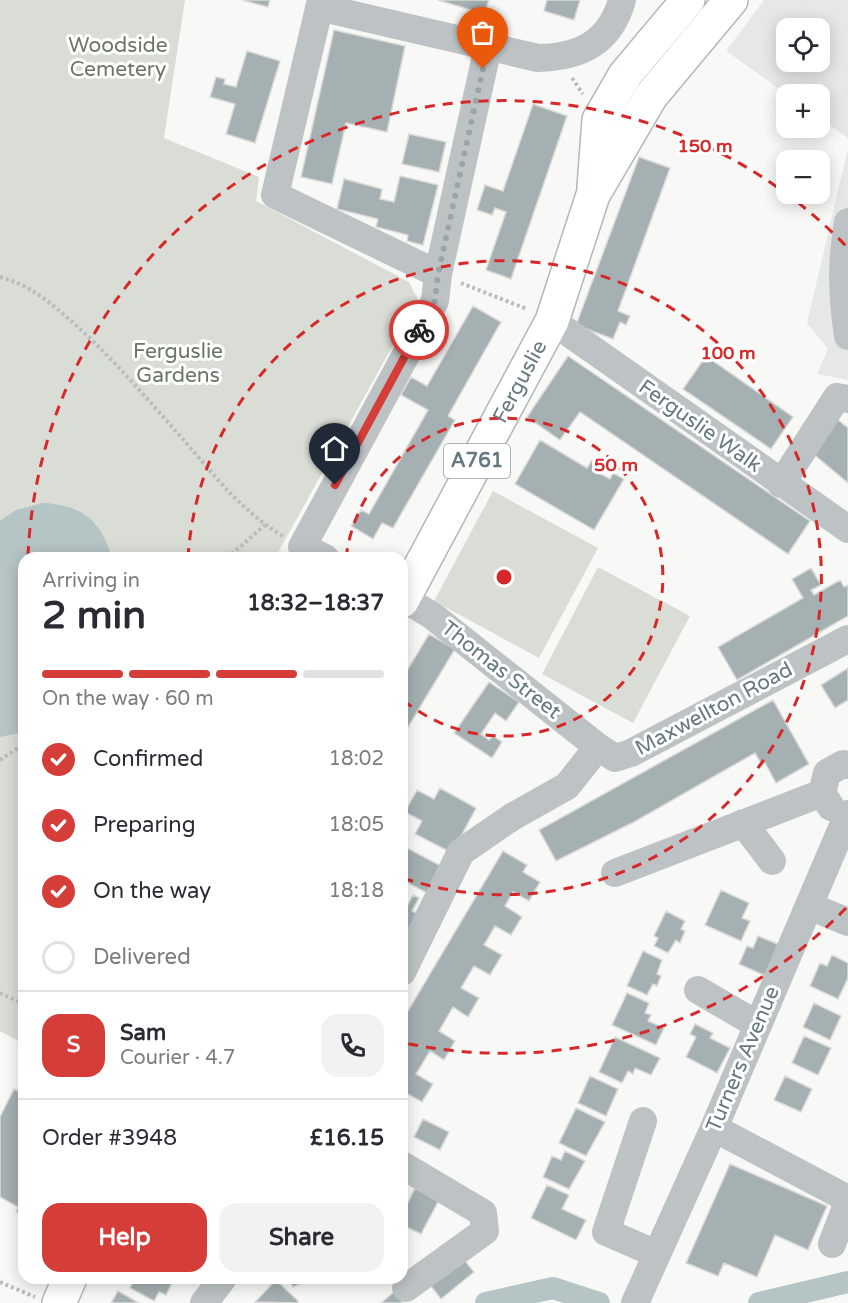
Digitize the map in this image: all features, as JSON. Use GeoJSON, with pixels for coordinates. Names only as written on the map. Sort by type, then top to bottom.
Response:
{"type":"FeatureCollection","features":[{"type":"Feature","properties":{"kind":"main road","name":"A761"},"geometry":{"type":"LineString","coordinates":[[593,195],[599,120],[625,75],[688,0]]}},
{"type":"Feature","properties":{"kind":"main road","name":"A761"},"geometry":{"type":"LineString","coordinates":[[539,315],[593,195],[645,105],[662,81],[731,0]]}},
{"type":"Feature","properties":{"kind":"main road","name":"Ferguslie"},"geometry":{"type":"LineString","coordinates":[[408,589],[539,315]]}},
{"type":"Feature","properties":{"kind":"main road"},"geometry":{"type":"LineString","coordinates":[[49,1301],[65,1284]]}},
{"type":"Feature","properties":{"kind":"street"},"geometry":{"type":"LineString","coordinates":[[438,274],[275,195],[320,3],[538,58],[572,54],[585,49],[611,27],[622,0]]}},
{"type":"Feature","properties":{"kind":"street"},"geometry":{"type":"LineString","coordinates":[[313,552],[435,301],[438,274],[488,47]]}},
{"type":"Feature","properties":{"kind":"street"},"geometry":{"type":"LineString","coordinates":[[848,222],[842,257],[842,293],[848,336]]}},
{"type":"Feature","properties":{"kind":"street","name":"Ferguslie Walk"},"geometry":{"type":"LineString","coordinates":[[539,315],[848,529]]}},
{"type":"Feature","properties":{"kind":"street"},"geometry":{"type":"LineString","coordinates":[[781,484],[837,397],[848,399]]}},
{"type":"Feature","properties":{"kind":"street","name":"Thomas Street"},"geometry":{"type":"LineString","coordinates":[[408,602],[434,617],[598,747]]}},
{"type":"Feature","properties":{"kind":"street","name":"Maxwellton Road"},"geometry":{"type":"LineString","coordinates":[[598,747],[615,758],[630,753],[848,639]]}},
{"type":"Feature","properties":{"kind":"street"},"geometry":{"type":"LineString","coordinates":[[408,960],[461,852],[512,816],[567,786],[598,747]]}},
{"type":"Feature","properties":{"kind":"street"},"geometry":{"type":"LineString","coordinates":[[848,765],[843,764],[827,773],[822,793],[830,806],[848,813]]}},
{"type":"Feature","properties":{"kind":"street"},"geometry":{"type":"LineString","coordinates":[[615,873],[822,793]]}},
{"type":"Feature","properties":{"kind":"street","name":"Turners Avenue"},"geometry":{"type":"LineString","coordinates":[[639,1294],[714,1128],[848,813]]}},
{"type":"Feature","properties":{"kind":"street"},"geometry":{"type":"LineString","coordinates":[[743,823],[772,861]]}},
{"type":"Feature","properties":{"kind":"street"},"geometry":{"type":"LineString","coordinates":[[809,906],[848,922]]}},
{"type":"Feature","properties":{"kind":"street"},"geometry":{"type":"LineString","coordinates":[[698,990],[758,1024]]}},
{"type":"Feature","properties":{"kind":"street"},"geometry":{"type":"LineString","coordinates":[[643,1121],[606,1232],[657,1254]]}},
{"type":"Feature","properties":{"kind":"street"},"geometry":{"type":"LineString","coordinates":[[714,1128],[848,1201],[832,1244]]}},
{"type":"Feature","properties":{"kind":"street"},"geometry":{"type":"LineString","coordinates":[[406,1288],[485,1231],[483,1214],[408,1169]]}},
{"type":"Feature","properties":{"kind":"street"},"geometry":{"type":"LineString","coordinates":[[204,1303],[218,1284]]}},
{"type":"Feature","properties":{"kind":"path"},"geometry":{"type":"LineString","coordinates":[[438,274],[539,315]]}},
{"type":"Feature","properties":{"kind":"path"},"geometry":{"type":"LineString","coordinates":[[0,277],[13,280],[43,297],[85,334],[138,389],[237,501],[265,525],[313,552]]}},
{"type":"Feature","properties":{"kind":"path"},"geometry":{"type":"LineString","coordinates":[[234,552],[265,525]]}},
{"type":"Feature","properties":{"kind":"path"},"geometry":{"type":"LineString","coordinates":[[0,760],[18,748]]}},
{"type":"Feature","properties":{"kind":"path"},"geometry":{"type":"LineString","coordinates":[[0,993],[18,1002]]}},
{"type":"Feature","properties":{"kind":"path"},"geometry":{"type":"LineString","coordinates":[[0,1282],[49,1301]]}},
{"type":"Feature","properties":{"kind":"shaded area"},"geometry":{"type":"Polygon","coordinates":[[[764,0],[848,0],[848,138],[830,125],[830,84],[776,84],[776,86],[726,51],[764,0]]]}},
{"type":"Feature","properties":{"kind":"shaded area"},"geometry":{"type":"Polygon","coordinates":[[[848,148],[848,380],[817,374],[828,349],[807,323],[848,148]]]}},
{"type":"Feature","properties":{"kind":"shaded area"},"geometry":{"type":"Polygon","coordinates":[[[43,503],[57,504],[79,511],[96,524],[110,552],[18,552],[18,733],[0,737],[0,521],[16,510],[43,503]]]}},
{"type":"Feature","properties":{"kind":"green space","name":"Ferguslie Gardens"},"geometry":{"type":"Polygon","coordinates":[[[0,0],[185,0],[164,138],[259,177],[256,201],[409,282],[418,300],[278,552],[18,552],[18,1041],[0,1031],[0,0]]]}},
{"type":"Feature","properties":{"kind":"green space"},"geometry":{"type":"Polygon","coordinates":[[[493,491],[598,548],[539,658],[434,601],[493,491]]]}},
{"type":"Feature","properties":{"kind":"green space"},"geometry":{"type":"Polygon","coordinates":[[[598,567],[690,616],[633,723],[542,674],[598,567]]]}},
{"type":"Feature","properties":{"kind":"building"},"geometry":{"type":"Polygon","coordinates":[[[242,0],[270,0],[268,7],[242,0]]]}},
{"type":"Feature","properties":{"kind":"building"},"geometry":{"type":"Polygon","coordinates":[[[438,0],[489,0],[484,14],[438,0]]]}},
{"type":"Feature","properties":{"kind":"building"},"geometry":{"type":"Polygon","coordinates":[[[547,0],[580,0],[574,20],[544,11],[547,0]]]}},
{"type":"Feature","properties":{"kind":"building"},"geometry":{"type":"Polygon","coordinates":[[[334,30],[405,46],[387,132],[346,123],[332,184],[301,177],[334,30]]]}},
{"type":"Feature","properties":{"kind":"building"},"geometry":{"type":"Polygon","coordinates":[[[247,51],[280,61],[255,143],[226,134],[235,104],[210,97],[216,77],[225,79],[224,84],[236,87],[247,51]]]}},
{"type":"Feature","properties":{"kind":"building"},"geometry":{"type":"Polygon","coordinates":[[[533,104],[567,116],[511,279],[486,270],[506,212],[495,208],[492,215],[477,210],[485,185],[503,191],[533,104]]]}},
{"type":"Feature","properties":{"kind":"building"},"geometry":{"type":"Polygon","coordinates":[[[409,134],[446,142],[439,172],[402,164],[409,134]]]}},
{"type":"Feature","properties":{"kind":"building"},"geometry":{"type":"Polygon","coordinates":[[[639,157],[670,168],[618,311],[630,316],[626,325],[620,322],[613,339],[576,325],[639,157]]]}},
{"type":"Feature","properties":{"kind":"building"},"geometry":{"type":"Polygon","coordinates":[[[400,176],[438,185],[423,245],[407,241],[408,235],[376,227],[378,219],[337,209],[344,179],[382,189],[380,199],[394,202],[400,176]]]}},
{"type":"Feature","properties":{"kind":"building"},"geometry":{"type":"Polygon","coordinates":[[[473,306],[501,322],[448,416],[455,420],[393,528],[382,523],[373,539],[351,526],[361,510],[369,514],[428,410],[401,395],[411,377],[427,386],[473,306]]]}},
{"type":"Feature","properties":{"kind":"building"},"geometry":{"type":"Polygon","coordinates":[[[568,356],[810,521],[788,554],[580,412],[560,440],[527,417],[568,356]]]}},
{"type":"Feature","properties":{"kind":"building"},"geometry":{"type":"Polygon","coordinates":[[[706,356],[793,417],[771,449],[683,389],[706,356]]]}},
{"type":"Feature","properties":{"kind":"building"},"geometry":{"type":"Polygon","coordinates":[[[838,420],[848,428],[848,483],[811,452],[838,420]]]}},
{"type":"Feature","properties":{"kind":"building"},"geometry":{"type":"Polygon","coordinates":[[[540,440],[587,468],[592,460],[605,467],[601,474],[610,479],[613,473],[624,479],[594,530],[515,484],[540,440]]]}},
{"type":"Feature","properties":{"kind":"building"},"geometry":{"type":"Polygon","coordinates":[[[811,568],[821,585],[811,590],[814,595],[840,580],[844,587],[848,585],[848,616],[737,680],[718,647],[803,598],[792,579],[811,568]]]}},
{"type":"Feature","properties":{"kind":"building"},"geometry":{"type":"Polygon","coordinates":[[[429,634],[455,649],[408,727],[408,669],[429,634]]]}},
{"type":"Feature","properties":{"kind":"building"},"geometry":{"type":"Polygon","coordinates":[[[848,668],[848,700],[835,708],[821,685],[848,668]]]}},
{"type":"Feature","properties":{"kind":"building"},"geometry":{"type":"Polygon","coordinates":[[[489,682],[519,702],[506,721],[495,713],[481,734],[489,740],[493,736],[502,742],[492,758],[454,733],[489,682]]]}},
{"type":"Feature","properties":{"kind":"building"},"geometry":{"type":"Polygon","coordinates":[[[773,700],[809,764],[776,783],[765,763],[762,765],[755,753],[634,822],[556,861],[539,830],[773,700]]]}},
{"type":"Feature","properties":{"kind":"building"},"geometry":{"type":"Polygon","coordinates":[[[440,788],[476,808],[452,853],[415,834],[422,821],[408,814],[408,806],[417,790],[434,799],[440,788]]]}},
{"type":"Feature","properties":{"kind":"building"},"geometry":{"type":"Polygon","coordinates":[[[408,849],[443,867],[429,894],[408,883],[408,849]]]}},
{"type":"Feature","properties":{"kind":"building"},"geometry":{"type":"Polygon","coordinates":[[[503,851],[527,865],[523,872],[540,882],[529,901],[513,892],[505,906],[522,917],[511,935],[495,926],[484,945],[502,955],[490,975],[474,966],[461,988],[479,998],[468,1017],[453,1007],[439,1031],[455,1041],[444,1060],[430,1051],[416,1074],[433,1084],[422,1102],[408,1094],[408,1011],[503,851]]]}},
{"type":"Feature","properties":{"kind":"building"},"geometry":{"type":"Polygon","coordinates":[[[721,890],[749,903],[742,918],[750,921],[741,941],[705,925],[721,890]]]}},
{"type":"Feature","properties":{"kind":"building"},"geometry":{"type":"Polygon","coordinates":[[[413,895],[419,898],[412,911],[423,917],[414,934],[408,931],[408,904],[413,895]]]}},
{"type":"Feature","properties":{"kind":"building"},"geometry":{"type":"Polygon","coordinates":[[[666,911],[685,921],[681,929],[685,931],[680,943],[676,940],[668,953],[654,946],[658,938],[654,936],[666,911]]]}},
{"type":"Feature","properties":{"kind":"building"},"geometry":{"type":"Polygon","coordinates":[[[758,936],[780,945],[766,976],[739,964],[747,946],[753,948],[758,936]]]}},
{"type":"Feature","properties":{"kind":"building"},"geometry":{"type":"Polygon","coordinates":[[[643,951],[662,960],[657,974],[661,976],[657,986],[653,984],[647,995],[627,986],[643,951]]]}},
{"type":"Feature","properties":{"kind":"building"},"geometry":{"type":"Polygon","coordinates":[[[832,955],[848,963],[848,978],[838,999],[810,986],[820,963],[827,966],[832,955]]]}},
{"type":"Feature","properties":{"kind":"building"},"geometry":{"type":"Polygon","coordinates":[[[627,993],[649,1003],[645,1013],[651,1015],[648,1021],[664,1028],[656,1045],[612,1025],[627,993]]]}},
{"type":"Feature","properties":{"kind":"building"},"geometry":{"type":"Polygon","coordinates":[[[814,1003],[841,1016],[830,1040],[803,1027],[814,1003]]]}},
{"type":"Feature","properties":{"kind":"building"},"geometry":{"type":"Polygon","coordinates":[[[695,1024],[713,1033],[710,1038],[730,1048],[717,1073],[686,1057],[696,1037],[690,1034],[695,1024]]]}},
{"type":"Feature","properties":{"kind":"building"},"geometry":{"type":"Polygon","coordinates":[[[804,1036],[831,1048],[818,1075],[792,1063],[804,1036]]]}},
{"type":"Feature","properties":{"kind":"building"},"geometry":{"type":"Polygon","coordinates":[[[615,1037],[660,1058],[651,1075],[635,1068],[633,1074],[628,1071],[622,1083],[599,1072],[615,1037]]]}},
{"type":"Feature","properties":{"kind":"building"},"geometry":{"type":"Polygon","coordinates":[[[590,1076],[618,1089],[606,1116],[578,1103],[590,1076]]]}},
{"type":"Feature","properties":{"kind":"building"},"geometry":{"type":"Polygon","coordinates":[[[785,1076],[812,1089],[801,1112],[774,1100],[785,1076]]]}},
{"type":"Feature","properties":{"kind":"building"},"geometry":{"type":"Polygon","coordinates":[[[14,1089],[18,1091],[18,1207],[0,1197],[0,1117],[14,1089]]]}},
{"type":"Feature","properties":{"kind":"building"},"geometry":{"type":"Polygon","coordinates":[[[576,1108],[605,1122],[586,1156],[559,1143],[576,1108]]]}},
{"type":"Feature","properties":{"kind":"building"},"geometry":{"type":"Polygon","coordinates":[[[423,1119],[449,1132],[440,1150],[414,1137],[423,1119]]]}},
{"type":"Feature","properties":{"kind":"building"},"geometry":{"type":"Polygon","coordinates":[[[565,1151],[585,1161],[569,1189],[543,1177],[552,1156],[561,1160],[565,1151]]]}},
{"type":"Feature","properties":{"kind":"building"},"geometry":{"type":"Polygon","coordinates":[[[730,1164],[827,1206],[808,1250],[775,1235],[757,1277],[724,1263],[718,1276],[686,1263],[730,1164]]]}},
{"type":"Feature","properties":{"kind":"building"},"geometry":{"type":"Polygon","coordinates":[[[547,1185],[569,1195],[562,1209],[586,1220],[576,1240],[531,1218],[547,1185]]]}},
{"type":"Feature","properties":{"kind":"building"},"geometry":{"type":"Polygon","coordinates":[[[415,1188],[439,1200],[421,1234],[408,1228],[408,1203],[415,1188]]]}},
{"type":"Feature","properties":{"kind":"building"},"geometry":{"type":"Polygon","coordinates":[[[460,1255],[474,1272],[441,1299],[427,1281],[460,1255]]]}},
{"type":"Feature","properties":{"kind":"building"},"geometry":{"type":"Polygon","coordinates":[[[132,1284],[172,1284],[166,1295],[159,1292],[154,1301],[130,1288],[132,1284]]]}},
{"type":"Feature","properties":{"kind":"building"},"geometry":{"type":"Polygon","coordinates":[[[272,1284],[280,1284],[298,1301],[297,1303],[255,1302],[272,1284]]]}},
{"type":"Feature","properties":{"kind":"building"},"geometry":{"type":"Polygon","coordinates":[[[118,1291],[139,1303],[111,1303],[118,1291]]]}},
{"type":"Feature","properties":{"kind":"building"},"geometry":{"type":"Polygon","coordinates":[[[394,1292],[403,1303],[381,1303],[394,1292]]]}},
{"type":"Feature","properties":{"kind":"waterway"},"geometry":{"type":"LineString","coordinates":[[759,1303],[848,1282]]}},
{"type":"Feature","properties":{"kind":"waterway"},"geometry":{"type":"LineString","coordinates":[[486,1303],[553,1288],[599,1303]]}},
{"type":"Feature","properties":{"kind":"way so far"},"geometry":{"type":"LineString","coordinates":[[419,330],[435,301],[438,274],[483,69]]}},
{"type":"Feature","properties":{"kind":"route"},"geometry":{"type":"LineString","coordinates":[[335,485],[419,330]]}},
{"type":"Feature","properties":{"kind":"park label","name":"Woodside Cemetery"},"geometry":{"type":"Point","coordinates":[118,57]}}]}
